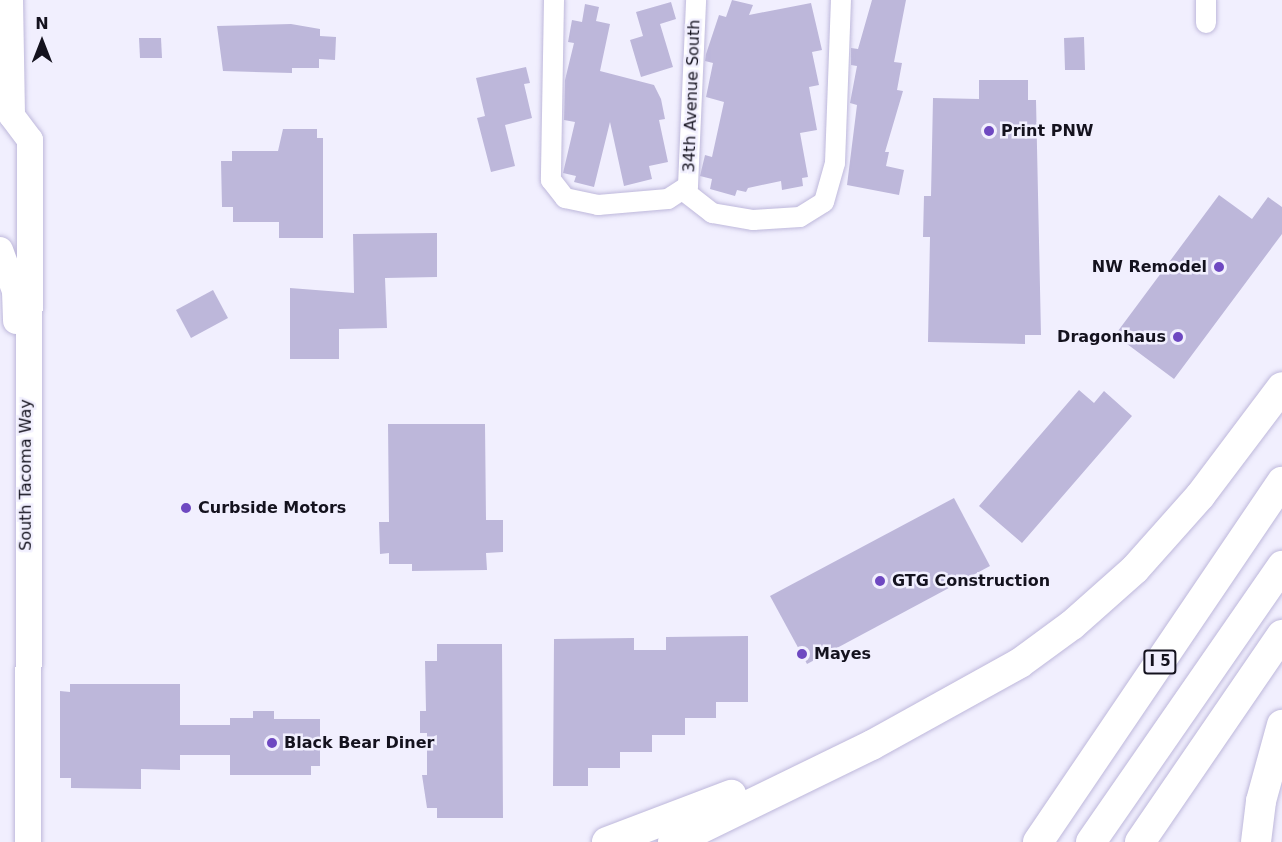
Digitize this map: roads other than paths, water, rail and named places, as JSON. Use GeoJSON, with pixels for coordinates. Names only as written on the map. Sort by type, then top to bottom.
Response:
{"type":"FeatureCollection","features":[{"type":"Feature","properties":{"kind":"highway"},"geometry":{"type":"LineString","coordinates":[[673,842],[872,745],[1020,663],[1072,625],[1135,569],[1200,496],[1282,387]]}},
{"type":"Feature","properties":{"kind":"highway","name":"I 5"},"geometry":{"type":"LineString","coordinates":[[1038,842],[1282,482]]}},
{"type":"Feature","properties":{"kind":"highway","name":"I 5"},"geometry":{"type":"LineString","coordinates":[[1091,842],[1282,566]]}},
{"type":"Feature","properties":{"kind":"highway"},"geometry":{"type":"LineString","coordinates":[[1140,842],[1282,635]]}},
{"type":"Feature","properties":{"kind":"highway"},"geometry":{"type":"LineString","coordinates":[[1256,842],[1263,792],[1282,725]]}},
{"type":"Feature","properties":{"kind":"highway"},"geometry":{"type":"LineString","coordinates":[[607,842],[872,745]]}},
{"type":"Feature","properties":{"kind":"main road","name":"South Tacoma Way"},"geometry":{"type":"LineString","coordinates":[[10,0],[6,119],[30,140],[32,324],[26,343],[28,842]]}},
{"type":"Feature","properties":{"kind":"main road"},"geometry":{"type":"LineString","coordinates":[[0,250],[15,291],[16,326],[26,343]]}},
{"type":"Feature","properties":{"kind":"street"},"geometry":{"type":"LineString","coordinates":[[554,0],[549,168],[557,192],[570,200],[598,205],[668,200],[684,192],[712,213],[753,220],[800,217],[824,202],[835,163],[841,0]]}},
{"type":"Feature","properties":{"kind":"street","name":"34th Avenue South"},"geometry":{"type":"LineString","coordinates":[[684,192],[691,168],[696,0]]}},
{"type":"Feature","properties":{"kind":"street"},"geometry":{"type":"LineString","coordinates":[[1206,0],[1206,23]]}},
{"type":"Feature","properties":{"kind":"place","name":"Print PNW"},"geometry":{"type":"Point","coordinates":[989,131]}},
{"type":"Feature","properties":{"kind":"place","name":"NW Remodel"},"geometry":{"type":"Point","coordinates":[1219,267]}},
{"type":"Feature","properties":{"kind":"place","name":"Dragonhaus"},"geometry":{"type":"Point","coordinates":[1178,337]}},
{"type":"Feature","properties":{"kind":"place","name":"Curbside Motors"},"geometry":{"type":"Point","coordinates":[186,508]}},
{"type":"Feature","properties":{"kind":"place","name":"GTG Construction"},"geometry":{"type":"Point","coordinates":[880,581]}},
{"type":"Feature","properties":{"kind":"place","name":"Mayes"},"geometry":{"type":"Point","coordinates":[802,654]}},
{"type":"Feature","properties":{"kind":"place","name":"Black Bear Diner"},"geometry":{"type":"Point","coordinates":[272,743]}}]}
